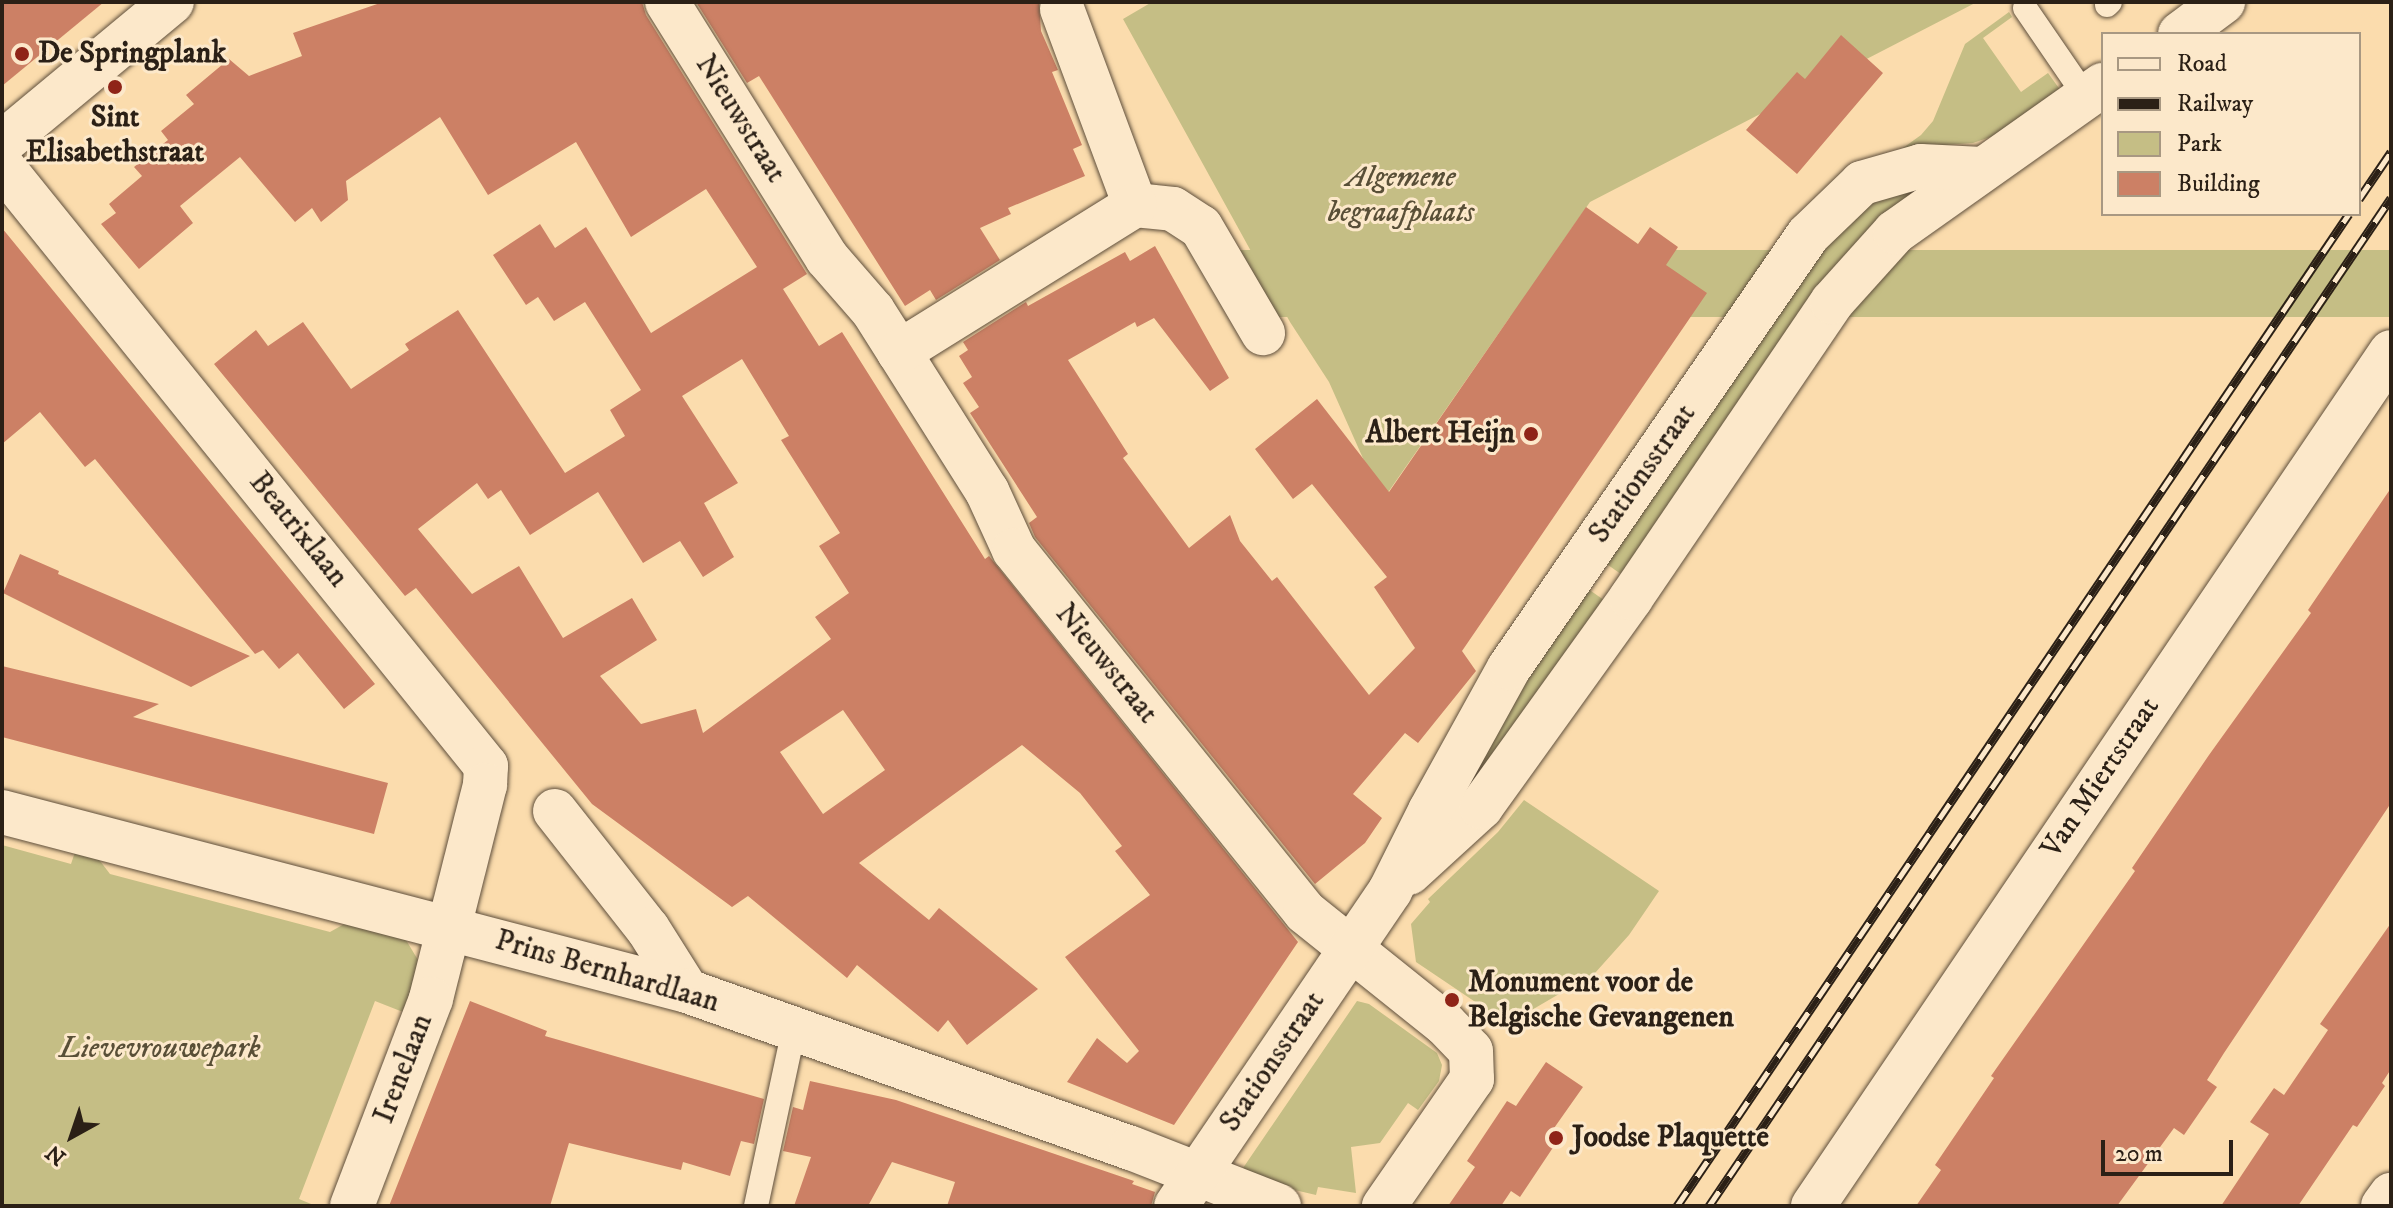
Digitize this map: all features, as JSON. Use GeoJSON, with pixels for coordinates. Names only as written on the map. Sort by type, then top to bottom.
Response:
{"type":"FeatureCollection","features":[{"type":"Feature","properties":{"kind":"street"},"geometry":{"type":"LineString","coordinates":[[2,143],[172,2]]}},
{"type":"Feature","properties":{"kind":"street","name":"Nieuwstraat"},"geometry":{"type":"LineString","coordinates":[[667,2],[827,258],[873,311],[899,352],[987,491],[1014,550],[1305,912],[1349,949]]}},
{"type":"Feature","properties":{"kind":"street"},"geometry":{"type":"LineString","coordinates":[[2183,32],[2223,2]]}},
{"type":"Feature","properties":{"kind":"street"},"geometry":{"type":"LineString","coordinates":[[1062,9],[1135,205]]}},
{"type":"Feature","properties":{"kind":"street","name":"Stationsstraat"},"geometry":{"type":"LineString","coordinates":[[1390,891],[1481,807],[1631,598],[1832,302],[1895,232],[2095,91]]}},
{"type":"Feature","properties":{"kind":"street","name":"Beatrixlaan"},"geometry":{"type":"LineString","coordinates":[[2,166],[486,766],[485,785],[448,928]]}},
{"type":"Feature","properties":{"kind":"street","name":"Stationsstraat"},"geometry":{"type":"LineString","coordinates":[[1187,1190],[1390,891],[1509,668],[1808,235],[1862,183],[1921,166],[1982,169]]}},
{"type":"Feature","properties":{"kind":"street"},"geometry":{"type":"LineString","coordinates":[[899,352],[1135,205],[1173,209],[1201,227],[1263,333]]}},
{"type":"Feature","properties":{"kind":"street","name":"Van Miertstraat"},"geometry":{"type":"LineString","coordinates":[[1813,1206],[2391,352]]}},
{"type":"Feature","properties":{"kind":"street"},"geometry":{"type":"LineString","coordinates":[[555,811],[648,929],[687,991]]}},
{"type":"Feature","properties":{"kind":"street","name":"Prins Bernhardlaan"},"geometry":{"type":"LineString","coordinates":[[2,812],[687,991],[794,1029],[1187,1190]]}},
{"type":"Feature","properties":{"kind":"street","name":"Irenelaan"},"geometry":{"type":"LineString","coordinates":[[352,1206],[431,999],[448,928]]}},
{"type":"Feature","properties":{"kind":"street"},"geometry":{"type":"LineString","coordinates":[[1349,949],[1445,1024],[1471,1051],[1472,1079],[1384,1206]]}},
{"type":"Feature","properties":{"kind":"street"},"geometry":{"type":"LineString","coordinates":[[1187,1190],[1279,1206]]}},
{"type":"Feature","properties":{"kind":"street"},"geometry":{"type":"LineString","coordinates":[[2383,1206],[2391,1195]]}},
{"type":"Feature","properties":{"kind":"lane"},"geometry":{"type":"LineString","coordinates":[[2025,8],[2095,91]]}},
{"type":"Feature","properties":{"kind":"lane"},"geometry":{"type":"LineString","coordinates":[[756,1206],[794,1029]]}},
{"type":"Feature","properties":{"kind":"green space","name":"Algemene begraafplaats"},"geometry":{"type":"Polygon","coordinates":[[[1152,2],[1977,2],[1590,202],[1382,501],[1329,382],[1290,322],[1123,19],[1152,2]]]}},
{"type":"Feature","properties":{"kind":"green space"},"geometry":{"type":"Polygon","coordinates":[[[2009,12],[2012,17],[1983,38],[2021,92],[2048,73],[2061,91],[1999,134],[1973,143],[1903,148],[1933,121],[1965,44],[2009,12]]]}},
{"type":"Feature","properties":{"kind":"green space"},"geometry":{"type":"Polygon","coordinates":[[[1952,174],[1628,579],[1598,558],[1852,203],[1952,174]]]}},
{"type":"Feature","properties":{"kind":"green space"},"geometry":{"type":"Polygon","coordinates":[[[1234,250],[2391,250],[2391,317],[1234,317],[1234,250]]]}},
{"type":"Feature","properties":{"kind":"green space"},"geometry":{"type":"Polygon","coordinates":[[[1581,584],[1611,605],[1452,826],[1473,753],[1581,584]]]}},
{"type":"Feature","properties":{"kind":"green space"},"geometry":{"type":"Polygon","coordinates":[[[1524,800],[1659,891],[1629,935],[1595,973],[1508,1024],[1416,962],[1411,924],[1430,902],[1428,899],[1498,832],[1524,800]]]}},
{"type":"Feature","properties":{"kind":"green space","name":"Lievevrouwepark"},"geometry":{"type":"Polygon","coordinates":[[[2,845],[71,864],[75,852],[97,857],[110,874],[330,932],[346,923],[406,940],[421,965],[408,1014],[375,1001],[299,1199],[316,1206],[2,1206],[2,845]]]}},
{"type":"Feature","properties":{"kind":"green space"},"geometry":{"type":"Polygon","coordinates":[[[1357,1001],[1369,1004],[1437,1053],[1442,1065],[1439,1081],[1418,1110],[1408,1103],[1380,1143],[1351,1147],[1356,1193],[1318,1187],[1316,1195],[1260,1182],[1243,1168],[1357,1001]]]}},
{"type":"Feature","properties":{"kind":"building","name":"De Springplank"},"geometry":{"type":"Polygon","coordinates":[[[2,2],[104,2],[2,86],[2,2]]]}},
{"type":"Feature","properties":{"kind":"building"},"geometry":{"type":"Polygon","coordinates":[[[383,2],[642,2],[646,15],[807,274],[783,289],[819,346],[842,332],[985,559],[989,556],[1298,942],[1174,1125],[1067,1082],[1097,1038],[1127,1063],[1139,1051],[1065,957],[1150,895],[1115,851],[1122,846],[1080,793],[1022,745],[859,863],[929,920],[939,908],[1038,989],[967,1045],[948,1020],[938,1032],[857,965],[847,978],[748,896],[732,907],[592,804],[416,588],[405,596],[214,364],[256,330],[268,346],[303,322],[351,389],[409,350],[405,344],[458,310],[565,473],[625,436],[610,410],[641,390],[585,302],[554,321],[538,297],[526,305],[493,255],[540,224],[555,248],[586,227],[651,333],[757,267],[706,189],[631,237],[576,142],[488,195],[440,117],[346,181],[348,200],[321,222],[312,208],[295,222],[240,157],[180,206],[193,223],[139,269],[101,224],[116,213],[109,204],[142,176],[134,167],[168,140],[161,131],[194,104],[186,95],[229,59],[249,76],[302,56],[293,33],[383,2]],[[742,359],[682,396],[738,483],[704,503],[734,557],[703,577],[680,541],[643,563],[598,492],[530,535],[501,490],[488,499],[477,483],[418,529],[472,594],[519,566],[563,638],[632,598],[657,640],[600,676],[641,724],[696,709],[703,733],[831,639],[815,617],[849,593],[819,546],[840,533],[781,440],[789,436],[742,359]],[[843,710],[780,752],[823,814],[885,770],[843,710]]]}},
{"type":"Feature","properties":{"kind":"building"},"geometry":{"type":"Polygon","coordinates":[[[696,2],[1039,2],[1041,31],[1058,70],[1052,72],[1082,145],[1073,149],[1085,176],[1008,208],[1011,214],[980,228],[1000,260],[936,300],[930,290],[905,306],[759,76],[747,83],[696,2]]]}},
{"type":"Feature","properties":{"kind":"building"},"geometry":{"type":"Polygon","coordinates":[[[1841,35],[1883,73],[1797,174],[1746,130],[1797,72],[1805,79],[1841,35]]]}},
{"type":"Feature","properties":{"kind":"building"},"geometry":{"type":"Polygon","coordinates":[[[1586,207],[1638,244],[1650,227],[1678,247],[1666,265],[1707,293],[1462,651],[1476,671],[1418,743],[1405,733],[1353,794],[1382,818],[1365,843],[1315,884],[1035,537],[1029,523],[1037,517],[970,413],[979,407],[963,383],[972,377],[959,356],[968,350],[963,342],[1026,302],[1028,306],[1125,252],[1130,261],[1155,246],[1229,378],[1210,391],[1154,318],[1137,327],[1135,322],[1068,360],[1128,454],[1123,458],[1189,548],[1230,515],[1240,541],[1272,581],[1277,577],[1369,695],[1415,648],[1374,587],[1387,577],[1312,484],[1293,499],[1255,449],[1317,399],[1389,492],[1586,207]]]}},
{"type":"Feature","properties":{"kind":"building"},"geometry":{"type":"Polygon","coordinates":[[[2,228],[375,684],[344,709],[298,653],[279,669],[263,650],[255,654],[95,459],[85,467],[40,412],[2,444],[2,228]]]}},
{"type":"Feature","properties":{"kind":"building"},"geometry":{"type":"Polygon","coordinates":[[[2391,488],[2391,803],[2207,1080],[2217,1087],[2184,1135],[2174,1128],[2117,1206],[1916,1206],[1941,1170],[1935,1165],[1994,1078],[1991,1076],[2135,871],[2132,868],[2209,755],[2311,613],[2308,610],[2391,488]]]}},
{"type":"Feature","properties":{"kind":"building"},"geometry":{"type":"Polygon","coordinates":[[[20,554],[59,571],[58,574],[250,656],[191,687],[3,593],[20,554]]]}},
{"type":"Feature","properties":{"kind":"building"},"geometry":{"type":"Polygon","coordinates":[[[2,666],[159,704],[133,717],[388,783],[374,834],[2,737],[2,666]]]}},
{"type":"Feature","properties":{"kind":"building"},"geometry":{"type":"Polygon","coordinates":[[[2391,923],[2391,1069],[2382,1083],[2385,1086],[2357,1127],[2353,1125],[2298,1206],[2221,1206],[2269,1134],[2250,1122],[2274,1088],[2284,1095],[2328,1030],[2320,1024],[2391,923]]]}},
{"type":"Feature","properties":{"kind":"building"},"geometry":{"type":"Polygon","coordinates":[[[470,1001],[547,1031],[545,1036],[764,1099],[754,1144],[741,1141],[730,1176],[683,1162],[681,1170],[569,1143],[550,1206],[389,1206],[470,1001]]]}},
{"type":"Feature","properties":{"kind":"building"},"geometry":{"type":"Polygon","coordinates":[[[1546,1062],[1583,1087],[1552,1131],[1560,1137],[1520,1197],[1511,1191],[1501,1206],[1448,1206],[1475,1167],[1467,1161],[1507,1101],[1516,1106],[1546,1062]]]}},
{"type":"Feature","properties":{"kind":"building"},"geometry":{"type":"Polygon","coordinates":[[[810,1081],[896,1100],[1134,1181],[1132,1184],[1155,1192],[1151,1206],[947,1206],[955,1182],[892,1162],[868,1206],[794,1206],[811,1157],[783,1151],[793,1107],[803,1110],[810,1081]]]}},
{"type":"Feature","properties":{"kind":"railway"},"geometry":{"type":"LineString","coordinates":[[2361,196],[2391,152]]}},
{"type":"Feature","properties":{"kind":"railway"},"geometry":{"type":"LineString","coordinates":[[1709,1206],[2391,198]]}},
{"type":"Feature","properties":{"kind":"railway"},"geometry":{"type":"LineString","coordinates":[[1677,1206],[2348,216]]}},
{"type":"Feature","properties":{"kind":"place","name":"De Springplank"},"geometry":{"type":"Point","coordinates":[22,54]}},
{"type":"Feature","properties":{"kind":"place","name":"Sint Elisabethstraat"},"geometry":{"type":"Point","coordinates":[115,87]}},
{"type":"Feature","properties":{"kind":"place","name":"Albert Heijn"},"geometry":{"type":"Point","coordinates":[1531,434]}},
{"type":"Feature","properties":{"kind":"place","name":"Monument voor de Belgische Gevangenen"},"geometry":{"type":"Point","coordinates":[1452,1000]}},
{"type":"Feature","properties":{"kind":"place","name":"Joodse Plaquette"},"geometry":{"type":"Point","coordinates":[1556,1138]}}]}
